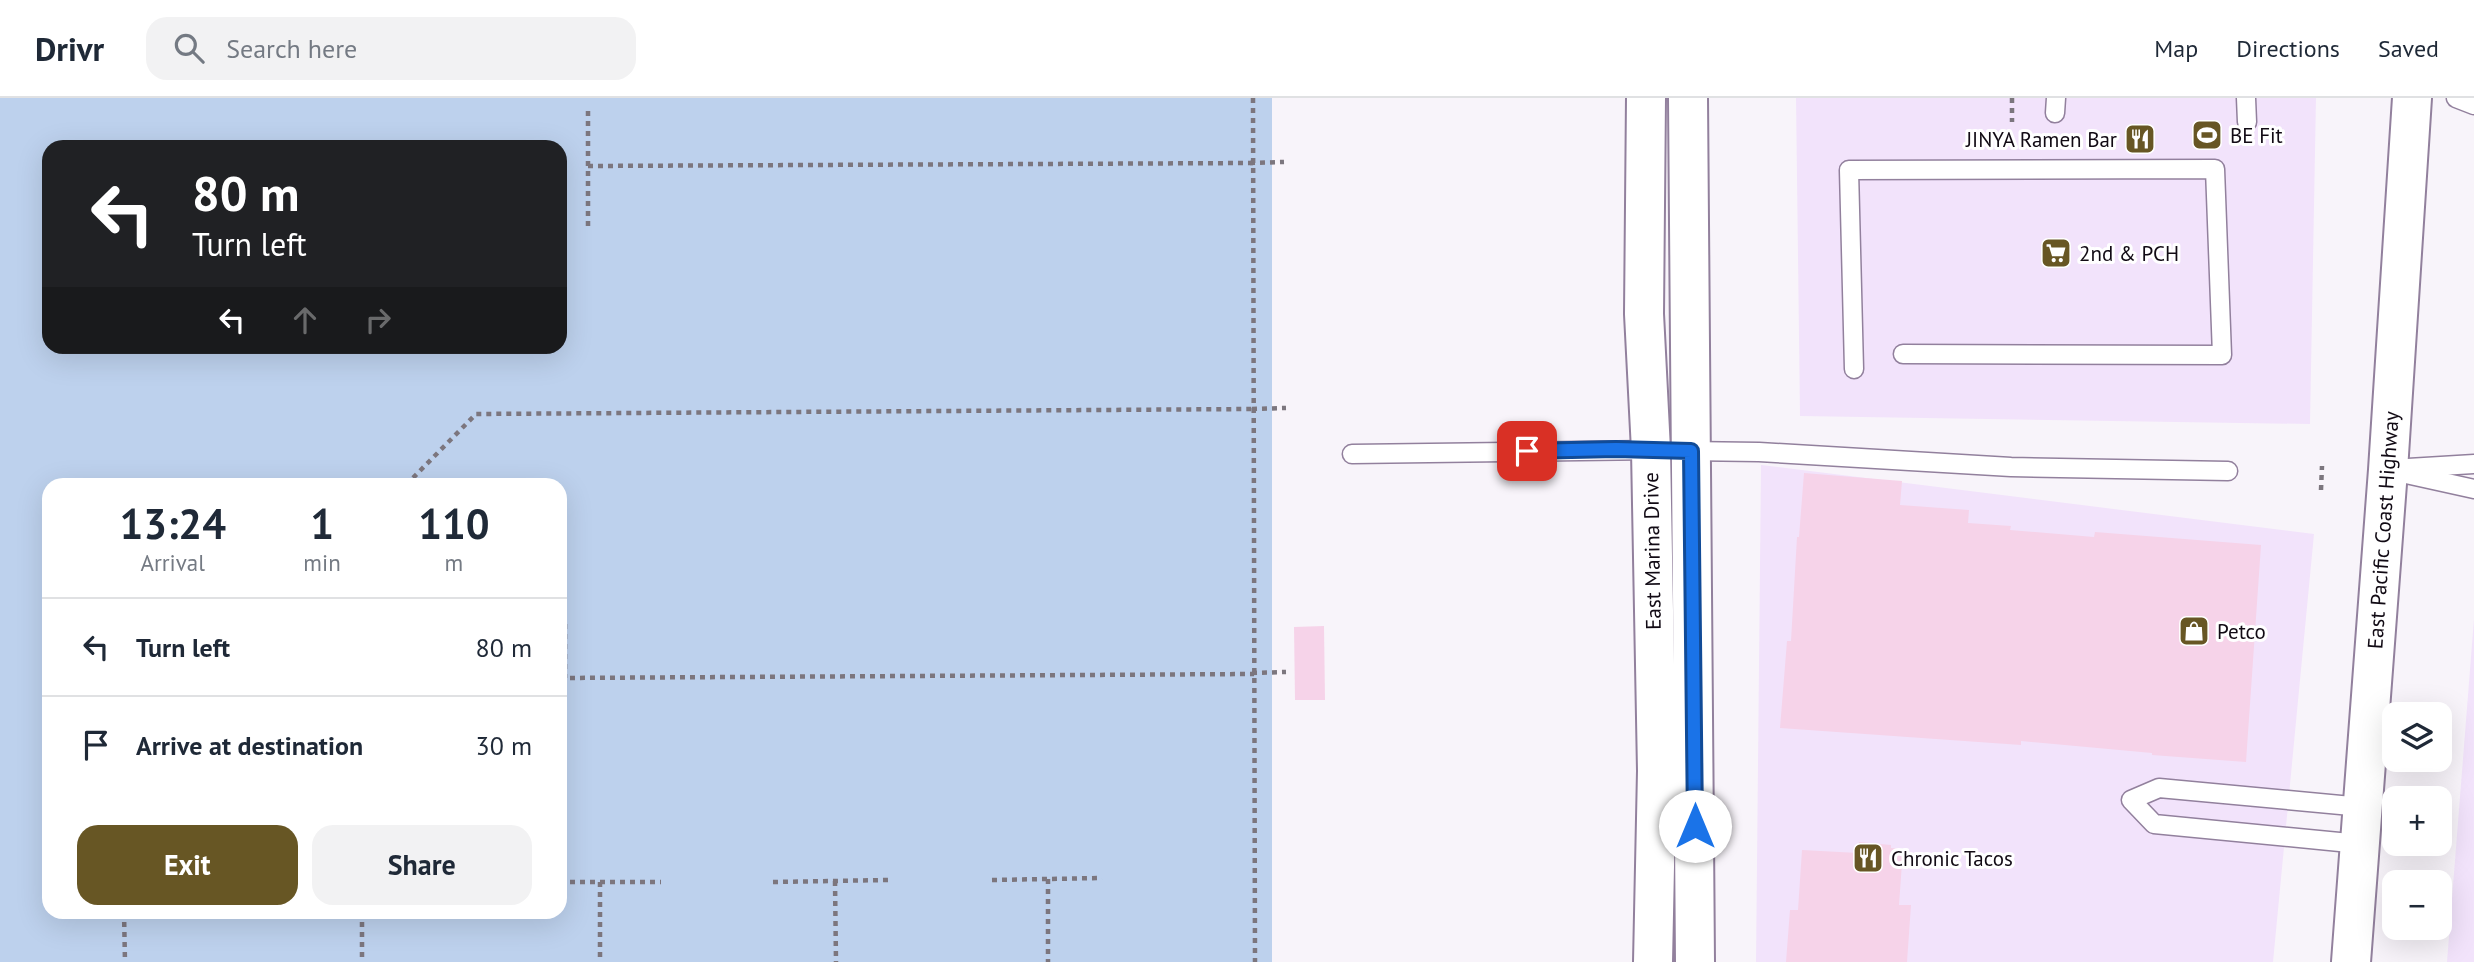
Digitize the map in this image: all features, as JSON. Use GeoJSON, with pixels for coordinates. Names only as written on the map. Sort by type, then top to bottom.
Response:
{"type":"FeatureCollection","features":[{"type":"Feature","properties":{"kind":"main road","name":"East Marina Drive"},"geometry":{"type":"LineString","coordinates":[[1646,98],[1644,314],[1651,450],[1657,771],[1653,962]]}},
{"type":"Feature","properties":{"kind":"main road","name":"East Marina Drive"},"geometry":{"type":"LineString","coordinates":[[1688,98],[1695,962]]}},
{"type":"Feature","properties":{"kind":"main road","name":"East Pacific Coast Highway"},"geometry":{"type":"LineString","coordinates":[[2351,962],[2388,470],[2412,98]]}},
{"type":"Feature","properties":{"kind":"lane"},"geometry":{"type":"LineString","coordinates":[[2246,98],[2247,122]]}},
{"type":"Feature","properties":{"kind":"lane"},"geometry":{"type":"LineString","coordinates":[[2456,98],[2474,105]]}},
{"type":"Feature","properties":{"kind":"lane"},"geometry":{"type":"LineString","coordinates":[[1854,369],[1849,170],[2215,169],[2222,355],[1903,354]]}},
{"type":"Feature","properties":{"kind":"lane"},"geometry":{"type":"LineString","coordinates":[[1352,454],[1651,450],[1759,452],[2011,467],[2228,471]]}},
{"type":"Feature","properties":{"kind":"lane"},"geometry":{"type":"LineString","coordinates":[[2388,470],[2474,464]]}},
{"type":"Feature","properties":{"kind":"lane"},"geometry":{"type":"LineString","coordinates":[[2388,470],[2474,489]]}},
{"type":"Feature","properties":{"kind":"lane"},"geometry":{"type":"LineString","coordinates":[[2360,844],[2154,824],[2131,800],[2159,788],[2362,807]]}},
{"type":"Feature","properties":{"kind":"path"},"geometry":{"type":"LineString","coordinates":[[1252,98],[1255,962]]}},
{"type":"Feature","properties":{"kind":"path"},"geometry":{"type":"LineString","coordinates":[[2012,98],[2012,122]]}},
{"type":"Feature","properties":{"kind":"path"},"geometry":{"type":"LineString","coordinates":[[587,111],[588,229]]}},
{"type":"Feature","properties":{"kind":"path"},"geometry":{"type":"LineString","coordinates":[[1230,163],[1284,162]]}},
{"type":"Feature","properties":{"kind":"path"},"geometry":{"type":"LineString","coordinates":[[588,166],[1253,163]]}},
{"type":"Feature","properties":{"kind":"path"},"geometry":{"type":"LineString","coordinates":[[413,478],[476,414],[1286,408]]}},
{"type":"Feature","properties":{"kind":"path"},"geometry":{"type":"LineString","coordinates":[[1224,410],[1253,409]]}},
{"type":"Feature","properties":{"kind":"path"},"geometry":{"type":"LineString","coordinates":[[2320,490],[2322,466]]}},
{"type":"Feature","properties":{"kind":"path"},"geometry":{"type":"LineString","coordinates":[[567,678],[1286,672]]}},
{"type":"Feature","properties":{"kind":"path"},"geometry":{"type":"LineString","coordinates":[[1230,673],[1254,674]]}},
{"type":"Feature","properties":{"kind":"path"},"geometry":{"type":"LineString","coordinates":[[992,880],[1102,878]]}},
{"type":"Feature","properties":{"kind":"path"},"geometry":{"type":"LineString","coordinates":[[1048,879],[1048,962]]}},
{"type":"Feature","properties":{"kind":"path"},"geometry":{"type":"LineString","coordinates":[[773,882],[889,880]]}},
{"type":"Feature","properties":{"kind":"path"},"geometry":{"type":"LineString","coordinates":[[835,881],[835,962]]}},
{"type":"Feature","properties":{"kind":"path"},"geometry":{"type":"LineString","coordinates":[[567,882],[661,882]]}},
{"type":"Feature","properties":{"kind":"path"},"geometry":{"type":"LineString","coordinates":[[600,882],[600,962]]}},
{"type":"Feature","properties":{"kind":"path"},"geometry":{"type":"LineString","coordinates":[[124,919],[125,962]]}},
{"type":"Feature","properties":{"kind":"path"},"geometry":{"type":"LineString","coordinates":[[362,919],[362,962]]}},
{"type":"Feature","properties":{"kind":"shaded area","name":"2nd & PCH"},"geometry":{"type":"Polygon","coordinates":[[[1796,98],[2316,98],[2310,424],[1800,416],[1796,98]]]}},
{"type":"Feature","properties":{"kind":"shaded area"},"geometry":{"type":"Polygon","coordinates":[[[1761,465],[2314,534],[2273,962],[1756,962],[1761,465]]]}},
{"type":"Feature","properties":{"kind":"shaded area"},"geometry":{"type":"Polygon","coordinates":[[[2474,619],[2474,962],[2447,962],[2449,940],[2452,940],[2452,898],[2474,619]]]}},
{"type":"Feature","properties":{"kind":"water"},"geometry":{"type":"Polygon","coordinates":[[[0,98],[1272,98],[1272,962],[0,962],[0,98]]]}},
{"type":"Feature","properties":{"kind":"building"},"geometry":{"type":"Polygon","coordinates":[[[1804,473],[1902,481],[1900,505],[1969,510],[1968,523],[2011,526],[2010,530],[2094,537],[2095,532],[2261,545],[2246,762],[2021,741],[2021,745],[1780,728],[1787,641],[1791,641],[1804,473]]]}},
{"type":"Feature","properties":{"kind":"building"},"geometry":{"type":"Polygon","coordinates":[[[1324,626],[1325,700],[1295,700],[1294,627],[1324,626]]]}},
{"type":"Feature","properties":{"kind":"building"},"geometry":{"type":"Polygon","coordinates":[[[1859,842],[1903,849],[1899,905],[1911,905],[1907,962],[1786,962],[1790,910],[1798,910],[1802,850],[1858,853],[1859,842]]]}},
{"type":"Feature","properties":{"kind":"place","name":"BE Fit"},"geometry":{"type":"Point","coordinates":[2207,135]}},
{"type":"Feature","properties":{"kind":"place","name":"JINYA Ramen Bar"},"geometry":{"type":"Point","coordinates":[2140,139]}},
{"type":"Feature","properties":{"kind":"place","name":"2nd & PCH"},"geometry":{"type":"Point","coordinates":[2056,253]}},
{"type":"Feature","properties":{"kind":"place","name":"Petco"},"geometry":{"type":"Point","coordinates":[2194,631]}},
{"type":"Feature","properties":{"kind":"place","name":"Chronic Tacos"},"geometry":{"type":"Point","coordinates":[1868,858]}},
{"type":"Feature","properties":{"kind":"route"},"geometry":{"type":"LineString","coordinates":[[1527,451],[1691,451],[1695,826]]}}]}
